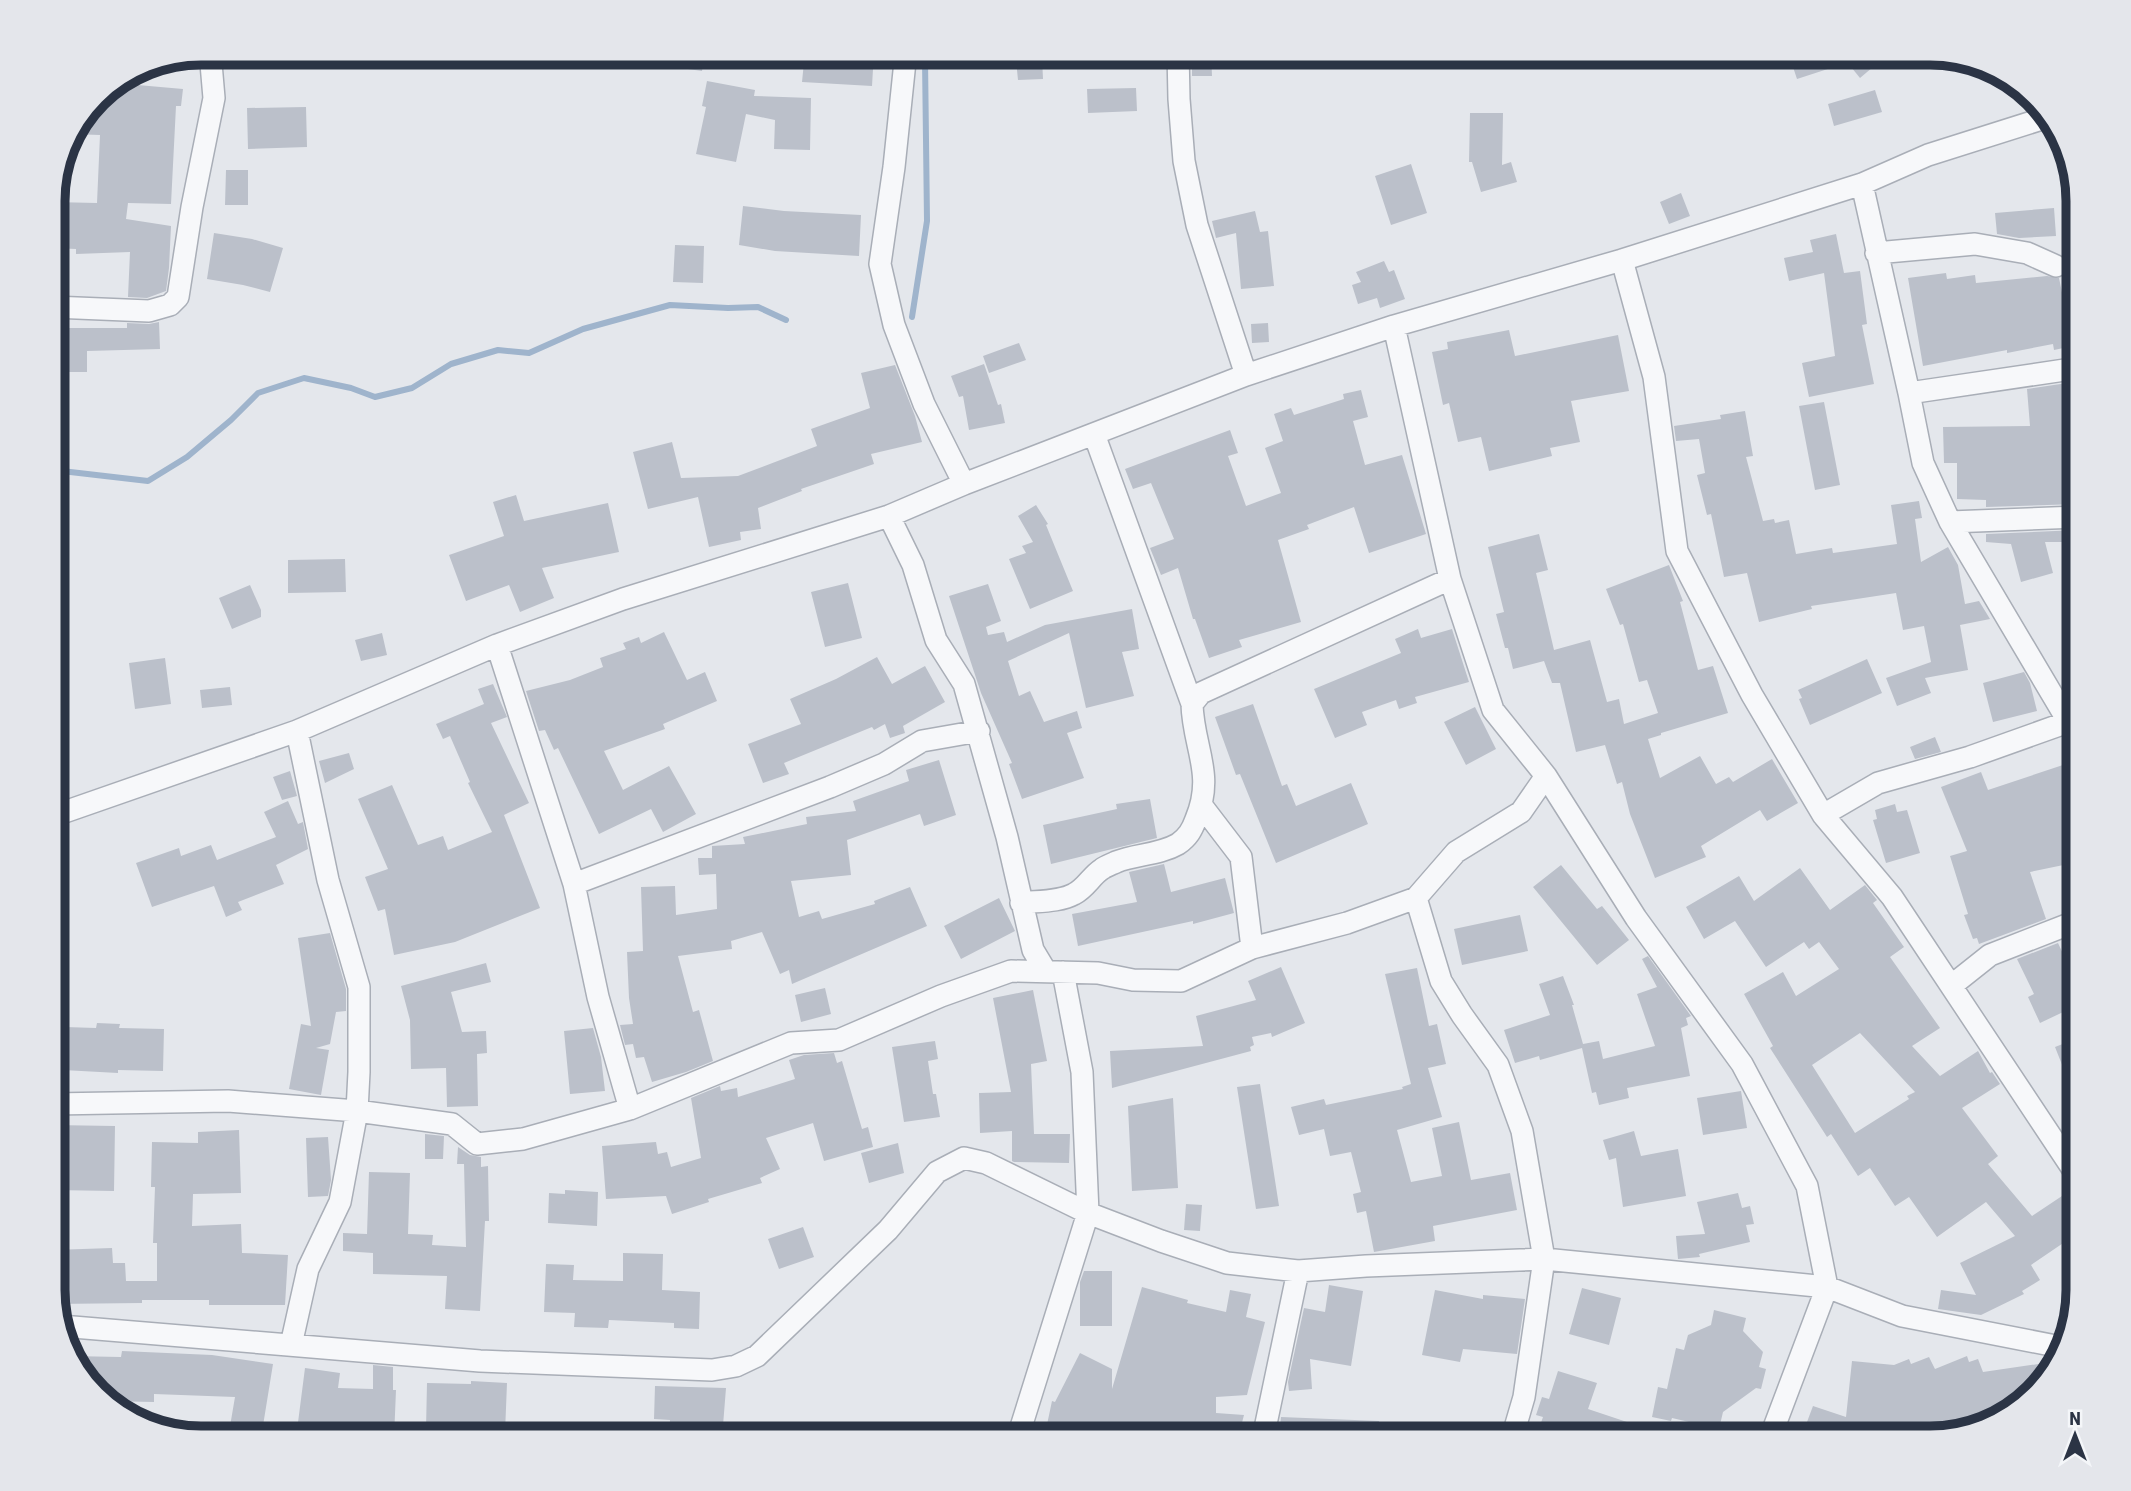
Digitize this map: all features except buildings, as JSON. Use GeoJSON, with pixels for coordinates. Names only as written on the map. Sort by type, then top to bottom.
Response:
{"type":"FeatureCollection","features":[{"type":"Feature","properties":{"kind":"street"},"geometry":{"type":"LineString","coordinates":[[65,308],[149,311],[170,305],[178,296],[192,207],[215,98],[211,65]]}},
{"type":"Feature","properties":{"kind":"street"},"geometry":{"type":"LineString","coordinates":[[905,65],[880,264],[894,325],[916,381],[964,484]]}},
{"type":"Feature","properties":{"kind":"street"},"geometry":{"type":"LineString","coordinates":[[1178,65],[1184,161],[1198,225],[1246,375]]}},
{"type":"Feature","properties":{"kind":"street"},"geometry":{"type":"LineString","coordinates":[[65,812],[297,731],[497,645],[624,599],[889,516],[964,484],[1246,375],[1862,184],[1928,155],[2039,120]]}},
{"type":"Feature","properties":{"kind":"street"},"geometry":{"type":"LineString","coordinates":[[1862,184],[1923,463],[1950,522],[2066,718]]}},
{"type":"Feature","properties":{"kind":"street"},"geometry":{"type":"LineString","coordinates":[[1877,253],[1975,244],[2027,253],[2056,266]]}},
{"type":"Feature","properties":{"kind":"street"},"geometry":{"type":"LineString","coordinates":[[1622,260],[1654,377],[1677,551],[1752,695],[1823,815],[1892,897],[2066,1158]]}},
{"type":"Feature","properties":{"kind":"street"},"geometry":{"type":"LineString","coordinates":[[1394,327],[1450,579],[1493,710],[1546,776],[1636,918],[1742,1064],[1807,1186],[1827,1287],[1775,1426]]}},
{"type":"Feature","properties":{"kind":"street"},"geometry":{"type":"LineString","coordinates":[[1909,393],[2066,370]]}},
{"type":"Feature","properties":{"kind":"street"},"geometry":{"type":"LineString","coordinates":[[1021,903],[1072,895],[1101,869],[1127,858],[1177,845],[1190,835],[1202,806],[1205,785],[1203,762],[1192,721],[1192,704],[1094,434]]}},
{"type":"Feature","properties":{"kind":"street"},"geometry":{"type":"LineString","coordinates":[[889,516],[913,565],[936,640],[964,684],[979,732],[1033,950],[1054,971],[1082,1072],[1088,1213],[1021,1426]]}},
{"type":"Feature","properties":{"kind":"street"},"geometry":{"type":"LineString","coordinates":[[1950,522],[2066,517]]}},
{"type":"Feature","properties":{"kind":"street"},"geometry":{"type":"LineString","coordinates":[[1192,704],[1201,693],[1450,579]]}},
{"type":"Feature","properties":{"kind":"street"},"geometry":{"type":"LineString","coordinates":[[497,645],[574,884],[598,997],[630,1109]]}},
{"type":"Feature","properties":{"kind":"street"},"geometry":{"type":"LineString","coordinates":[[290,1345],[308,1269],[340,1202],[356,1111],[359,987],[328,880],[297,731]]}},
{"type":"Feature","properties":{"kind":"street"},"geometry":{"type":"LineString","coordinates":[[574,884],[830,787],[884,764],[922,741],[979,732]]}},
{"type":"Feature","properties":{"kind":"street"},"geometry":{"type":"LineString","coordinates":[[1823,815],[1878,783],[2066,732]]}},
{"type":"Feature","properties":{"kind":"street"},"geometry":{"type":"LineString","coordinates":[[65,1104],[228,1101],[356,1111],[452,1124],[477,1144],[523,1139],[630,1109],[791,1043],[839,1040],[941,996],[1011,971],[1098,973],[1133,979],[1181,981],[1252,948],[1348,923],[1416,898],[1457,852],[1521,812],[1546,776]]}},
{"type":"Feature","properties":{"kind":"street"},"geometry":{"type":"LineString","coordinates":[[1202,806],[1241,857],[1252,948]]}},
{"type":"Feature","properties":{"kind":"street"},"geometry":{"type":"LineString","coordinates":[[1416,898],[1441,981],[1498,1065],[1522,1131],[1544,1259],[1524,1397],[1516,1426]]}},
{"type":"Feature","properties":{"kind":"street"},"geometry":{"type":"LineString","coordinates":[[1951,986],[1990,955],[2066,926]]}},
{"type":"Feature","properties":{"kind":"street"},"geometry":{"type":"LineString","coordinates":[[1011,971],[1033,950]]}},
{"type":"Feature","properties":{"kind":"street"},"geometry":{"type":"LineString","coordinates":[[70,1327],[480,1361],[712,1370],[736,1366],[757,1356],[888,1230],[937,1171],[964,1158],[986,1163],[1088,1213],[1161,1241],[1227,1262],[1298,1271],[1544,1259],[1827,1287],[1902,1316],[2054,1346]]}},
{"type":"Feature","properties":{"kind":"street"},"geometry":{"type":"LineString","coordinates":[[1266,1426],[1298,1271]]}},
{"type":"Feature","properties":{"kind":"waterway"},"geometry":{"type":"LineString","coordinates":[[912,317],[927,221],[925,65]]}},
{"type":"Feature","properties":{"kind":"waterway"},"geometry":{"type":"LineString","coordinates":[[65,471],[148,481],[187,457],[258,393],[304,378],[351,388],[375,397],[412,388],[451,364],[498,350],[529,353],[583,329],[670,305],[758,307],[786,320]]}}]}
